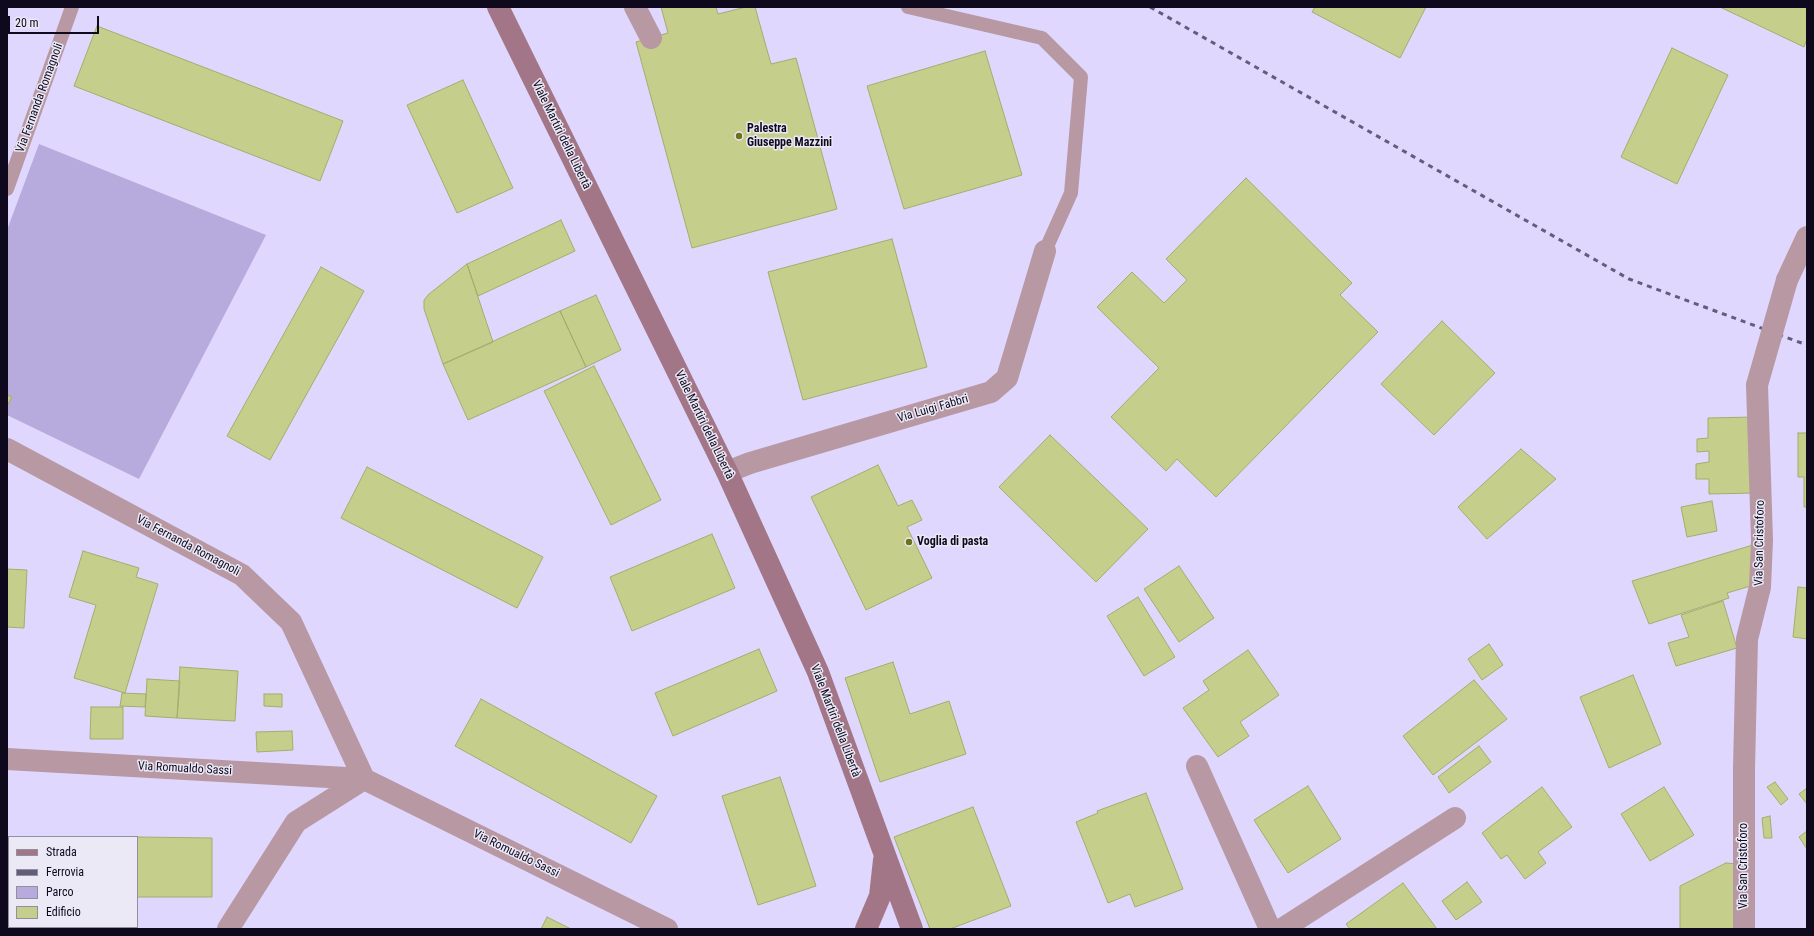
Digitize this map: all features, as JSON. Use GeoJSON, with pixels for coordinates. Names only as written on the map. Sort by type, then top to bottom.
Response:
{"type":"FeatureCollection","features":[{"type":"Feature","properties":{"kind":"main road","name":"Viale Martiri della Libertà"},"geometry":{"type":"LineString","coordinates":[[498,7],[727,472],[818,672],[912,929]]}},
{"type":"Feature","properties":{"kind":"main road","name":"Viale Martiri della Libertà"},"geometry":{"type":"LineString","coordinates":[[866,929],[880,896],[885,855]]}},
{"type":"Feature","properties":{"kind":"street"},"geometry":{"type":"LineString","coordinates":[[635,7],[652,38]]}},
{"type":"Feature","properties":{"kind":"street","name":"Via San Cristoforo"},"geometry":{"type":"LineString","coordinates":[[1744,929],[1744,768],[1747,639],[1760,587],[1762,540],[1758,385],[1787,280],[1807,237]]}},
{"type":"Feature","properties":{"kind":"street","name":"Via Luigi Fabbri"},"geometry":{"type":"LineString","coordinates":[[727,472],[750,463],[990,392],[1006,378],[1045,250]]}},
{"type":"Feature","properties":{"kind":"street","name":"Via Fernanda Romagnoli"},"geometry":{"type":"LineString","coordinates":[[7,449],[242,575],[291,622],[364,779]]}},
{"type":"Feature","properties":{"kind":"street","name":"Via Romualdo Sassi"},"geometry":{"type":"LineString","coordinates":[[7,759],[364,779],[667,929]]}},
{"type":"Feature","properties":{"kind":"street"},"geometry":{"type":"LineString","coordinates":[[1197,766],[1270,929]]}},
{"type":"Feature","properties":{"kind":"street"},"geometry":{"type":"LineString","coordinates":[[228,929],[296,822],[364,779]]}},
{"type":"Feature","properties":{"kind":"street"},"geometry":{"type":"LineString","coordinates":[[1282,929],[1455,818]]}},
{"type":"Feature","properties":{"kind":"lane","name":"Via Fernanda Romagnoli"},"geometry":{"type":"LineString","coordinates":[[7,189],[72,7]]}},
{"type":"Feature","properties":{"kind":"lane"},"geometry":{"type":"LineString","coordinates":[[908,7],[1042,38],[1082,77],[1071,193],[1045,250]]}},
{"type":"Feature","properties":{"kind":"green space"},"geometry":{"type":"Polygon","coordinates":[[[39,144],[266,235],[139,479],[7,415],[7,230],[39,144]]]}},
{"type":"Feature","properties":{"kind":"building","name":"Palestra Giuseppe Mazzini"},"geometry":{"type":"Polygon","coordinates":[[[661,7],[716,7],[718,14],[746,7],[755,7],[771,64],[796,58],[837,209],[692,248],[636,42],[668,33],[661,7]]]}},
{"type":"Feature","properties":{"kind":"building"},"geometry":{"type":"Polygon","coordinates":[[[1315,7],[1426,7],[1400,58],[1312,12],[1315,7]]]}},
{"type":"Feature","properties":{"kind":"building"},"geometry":{"type":"Polygon","coordinates":[[[1720,7],[1807,7],[1807,39],[1804,47],[1720,7]]]}},
{"type":"Feature","properties":{"kind":"building"},"geometry":{"type":"Polygon","coordinates":[[[97,26],[343,121],[320,181],[74,86],[97,26]]]}},
{"type":"Feature","properties":{"kind":"building"},"geometry":{"type":"Polygon","coordinates":[[[1672,48],[1728,75],[1677,184],[1621,157],[1672,48]]]}},
{"type":"Feature","properties":{"kind":"building"},"geometry":{"type":"Polygon","coordinates":[[[985,51],[1022,175],[904,209],[867,86],[985,51]]]}},
{"type":"Feature","properties":{"kind":"building"},"geometry":{"type":"Polygon","coordinates":[[[463,80],[513,188],[457,213],[407,105],[463,80]]]}},
{"type":"Feature","properties":{"kind":"building"},"geometry":{"type":"Polygon","coordinates":[[[1246,178],[1352,283],[1340,295],[1378,332],[1216,497],[1177,459],[1166,471],[1111,417],[1159,368],[1097,307],[1132,272],[1164,303],[1187,280],[1166,259],[1246,178]]]}},
{"type":"Feature","properties":{"kind":"building"},"geometry":{"type":"Polygon","coordinates":[[[561,220],[575,251],[478,296],[467,264],[561,220]]]}},
{"type":"Feature","properties":{"kind":"building"},"geometry":{"type":"Polygon","coordinates":[[[892,239],[927,367],[803,400],[768,272],[892,239]]]}},
{"type":"Feature","properties":{"kind":"building"},"geometry":{"type":"Polygon","coordinates":[[[467,264],[493,342],[443,364],[424,309],[424,300],[429,294],[467,264]]]}},
{"type":"Feature","properties":{"kind":"building"},"geometry":{"type":"Polygon","coordinates":[[[321,267],[364,291],[270,460],[227,436],[321,267]]]}},
{"type":"Feature","properties":{"kind":"building"},"geometry":{"type":"Polygon","coordinates":[[[596,295],[621,350],[586,367],[560,311],[596,295]]]}},
{"type":"Feature","properties":{"kind":"building"},"geometry":{"type":"Polygon","coordinates":[[[560,311],[586,367],[468,420],[443,364],[560,311]]]}},
{"type":"Feature","properties":{"kind":"building"},"geometry":{"type":"Polygon","coordinates":[[[1442,321],[1495,373],[1434,435],[1381,384],[1442,321]]]}},
{"type":"Feature","properties":{"kind":"building"},"geometry":{"type":"Polygon","coordinates":[[[594,366],[661,500],[611,525],[544,391],[594,366]]]}},
{"type":"Feature","properties":{"kind":"building"},"geometry":{"type":"Polygon","coordinates":[[[7,395],[12,397],[7,406],[7,395]]]}},
{"type":"Feature","properties":{"kind":"building"},"geometry":{"type":"Polygon","coordinates":[[[1754,417],[1755,493],[1709,494],[1709,479],[1696,479],[1696,464],[1709,462],[1709,451],[1697,452],[1697,439],[1708,438],[1708,418],[1754,417]]]}},
{"type":"Feature","properties":{"kind":"building"},"geometry":{"type":"Polygon","coordinates":[[[1798,433],[1807,433],[1807,507],[1804,507],[1804,477],[1798,477],[1798,433]]]}},
{"type":"Feature","properties":{"kind":"building"},"geometry":{"type":"Polygon","coordinates":[[[1050,435],[1148,529],[1096,582],[999,487],[1050,435]]]}},
{"type":"Feature","properties":{"kind":"building"},"geometry":{"type":"Polygon","coordinates":[[[1521,449],[1556,479],[1487,539],[1458,507],[1521,449]]]}},
{"type":"Feature","properties":{"kind":"building"},"geometry":{"type":"Polygon","coordinates":[[[878,465],[898,506],[912,500],[922,520],[907,527],[932,578],[866,610],[811,497],[878,465]]]}},
{"type":"Feature","properties":{"kind":"building"},"geometry":{"type":"Polygon","coordinates":[[[367,467],[543,557],[517,608],[341,518],[367,467]]]}},
{"type":"Feature","properties":{"kind":"building"},"geometry":{"type":"Polygon","coordinates":[[[1712,501],[1717,531],[1687,537],[1681,507],[1712,501]]]}},
{"type":"Feature","properties":{"kind":"building"},"geometry":{"type":"Polygon","coordinates":[[[712,534],[735,588],[632,631],[610,577],[712,534]]]}},
{"type":"Feature","properties":{"kind":"building"},"geometry":{"type":"Polygon","coordinates":[[[1753,545],[1754,585],[1727,593],[1729,598],[1649,624],[1632,581],[1753,545]]]}},
{"type":"Feature","properties":{"kind":"building"},"geometry":{"type":"Polygon","coordinates":[[[83,551],[139,568],[136,577],[158,584],[125,693],[74,678],[96,605],[69,597],[83,551]]]}},
{"type":"Feature","properties":{"kind":"building"},"geometry":{"type":"Polygon","coordinates":[[[1179,566],[1214,618],[1179,642],[1144,589],[1179,566]]]}},
{"type":"Feature","properties":{"kind":"building"},"geometry":{"type":"Polygon","coordinates":[[[7,569],[27,570],[24,628],[7,627],[7,569]]]}},
{"type":"Feature","properties":{"kind":"building"},"geometry":{"type":"Polygon","coordinates":[[[1798,587],[1807,588],[1807,639],[1793,637],[1798,587]]]}},
{"type":"Feature","properties":{"kind":"building"},"geometry":{"type":"Polygon","coordinates":[[[1138,597],[1175,657],[1144,676],[1107,616],[1138,597]]]}},
{"type":"Feature","properties":{"kind":"building"},"geometry":{"type":"Polygon","coordinates":[[[1723,601],[1737,648],[1676,666],[1668,643],[1689,637],[1681,615],[1723,601]]]}},
{"type":"Feature","properties":{"kind":"building"},"geometry":{"type":"Polygon","coordinates":[[[1489,644],[1503,665],[1482,680],[1468,659],[1489,644]]]}},
{"type":"Feature","properties":{"kind":"building"},"geometry":{"type":"Polygon","coordinates":[[[759,649],[777,691],[673,736],[655,693],[759,649]]]}},
{"type":"Feature","properties":{"kind":"building"},"geometry":{"type":"Polygon","coordinates":[[[1248,650],[1279,695],[1240,722],[1249,736],[1218,757],[1183,708],[1209,690],[1203,681],[1248,650]]]}},
{"type":"Feature","properties":{"kind":"building"},"geometry":{"type":"Polygon","coordinates":[[[893,662],[910,714],[949,701],[966,754],[880,782],[845,678],[893,662]]]}},
{"type":"Feature","properties":{"kind":"building"},"geometry":{"type":"Polygon","coordinates":[[[180,667],[238,671],[235,721],[177,718],[180,667]]]}},
{"type":"Feature","properties":{"kind":"building"},"geometry":{"type":"Polygon","coordinates":[[[1633,675],[1661,744],[1609,768],[1580,697],[1633,675]]]}},
{"type":"Feature","properties":{"kind":"building"},"geometry":{"type":"Polygon","coordinates":[[[147,679],[180,681],[177,718],[145,716],[147,679]]]}},
{"type":"Feature","properties":{"kind":"building"},"geometry":{"type":"Polygon","coordinates":[[[1474,680],[1507,719],[1433,775],[1403,736],[1474,680]]]}},
{"type":"Feature","properties":{"kind":"building"},"geometry":{"type":"Polygon","coordinates":[[[122,693],[146,694],[145,707],[120,706],[122,693]]]}},
{"type":"Feature","properties":{"kind":"building"},"geometry":{"type":"Polygon","coordinates":[[[264,694],[282,694],[282,707],[264,706],[264,694]]]}},
{"type":"Feature","properties":{"kind":"building"},"geometry":{"type":"Polygon","coordinates":[[[481,699],[657,796],[631,843],[455,746],[481,699]]]}},
{"type":"Feature","properties":{"kind":"building"},"geometry":{"type":"Polygon","coordinates":[[[91,707],[123,707],[123,739],[90,739],[91,707]]]}},
{"type":"Feature","properties":{"kind":"building"},"geometry":{"type":"Polygon","coordinates":[[[292,731],[293,750],[257,752],[256,732],[292,731]]]}},
{"type":"Feature","properties":{"kind":"building"},"geometry":{"type":"Polygon","coordinates":[[[1479,746],[1491,762],[1449,793],[1438,777],[1479,746]]]}},
{"type":"Feature","properties":{"kind":"building"},"geometry":{"type":"Polygon","coordinates":[[[780,777],[816,886],[758,905],[722,796],[780,777]]]}},
{"type":"Feature","properties":{"kind":"building"},"geometry":{"type":"Polygon","coordinates":[[[1775,782],[1788,799],[1781,805],[1767,787],[1775,782]]]}},
{"type":"Feature","properties":{"kind":"building"},"geometry":{"type":"Polygon","coordinates":[[[1308,786],[1341,839],[1288,873],[1254,820],[1308,786]]]}},
{"type":"Feature","properties":{"kind":"building"},"geometry":{"type":"Polygon","coordinates":[[[1542,787],[1572,827],[1538,852],[1546,863],[1525,879],[1507,855],[1501,859],[1482,833],[1542,787]]]}},
{"type":"Feature","properties":{"kind":"building"},"geometry":{"type":"Polygon","coordinates":[[[1664,787],[1694,835],[1650,861],[1621,814],[1664,787]]]}},
{"type":"Feature","properties":{"kind":"building"},"geometry":{"type":"Polygon","coordinates":[[[1807,788],[1807,804],[1799,794],[1807,788]]]}},
{"type":"Feature","properties":{"kind":"building"},"geometry":{"type":"Polygon","coordinates":[[[1146,793],[1183,889],[1135,907],[1130,894],[1108,903],[1076,822],[1098,813],[1097,811],[1146,793]]]}},
{"type":"Feature","properties":{"kind":"building"},"geometry":{"type":"Polygon","coordinates":[[[973,807],[1011,906],[950,929],[930,929],[894,837],[973,807]]]}},
{"type":"Feature","properties":{"kind":"building"},"geometry":{"type":"Polygon","coordinates":[[[1770,816],[1772,838],[1764,838],[1762,818],[1770,816]]]}},
{"type":"Feature","properties":{"kind":"building"},"geometry":{"type":"Polygon","coordinates":[[[1807,831],[1807,849],[1799,837],[1807,831]]]}},
{"type":"Feature","properties":{"kind":"building"},"geometry":{"type":"Polygon","coordinates":[[[138,837],[212,838],[212,897],[138,897],[138,837]]]}},
{"type":"Feature","properties":{"kind":"building"},"geometry":{"type":"Polygon","coordinates":[[[1726,863],[1739,864],[1737,929],[1680,929],[1680,886],[1726,863]]]}},
{"type":"Feature","properties":{"kind":"building"},"geometry":{"type":"Polygon","coordinates":[[[1467,882],[1482,902],[1456,920],[1442,901],[1467,882]]]}},
{"type":"Feature","properties":{"kind":"building"},"geometry":{"type":"Polygon","coordinates":[[[1403,883],[1437,929],[1350,929],[1346,924],[1403,883]]]}},
{"type":"Feature","properties":{"kind":"building"},"geometry":{"type":"Polygon","coordinates":[[[547,917],[571,929],[541,929],[547,917]]]}},
{"type":"Feature","properties":{"kind":"railway"},"geometry":{"type":"LineString","coordinates":[[1150,7],[1629,279],[1807,345]]}},
{"type":"Feature","properties":{"kind":"place","name":"Palestra Giuseppe Mazzini"},"geometry":{"type":"Point","coordinates":[739,136]}},
{"type":"Feature","properties":{"kind":"place","name":"Voglia di pasta"},"geometry":{"type":"Point","coordinates":[909,542]}}]}
